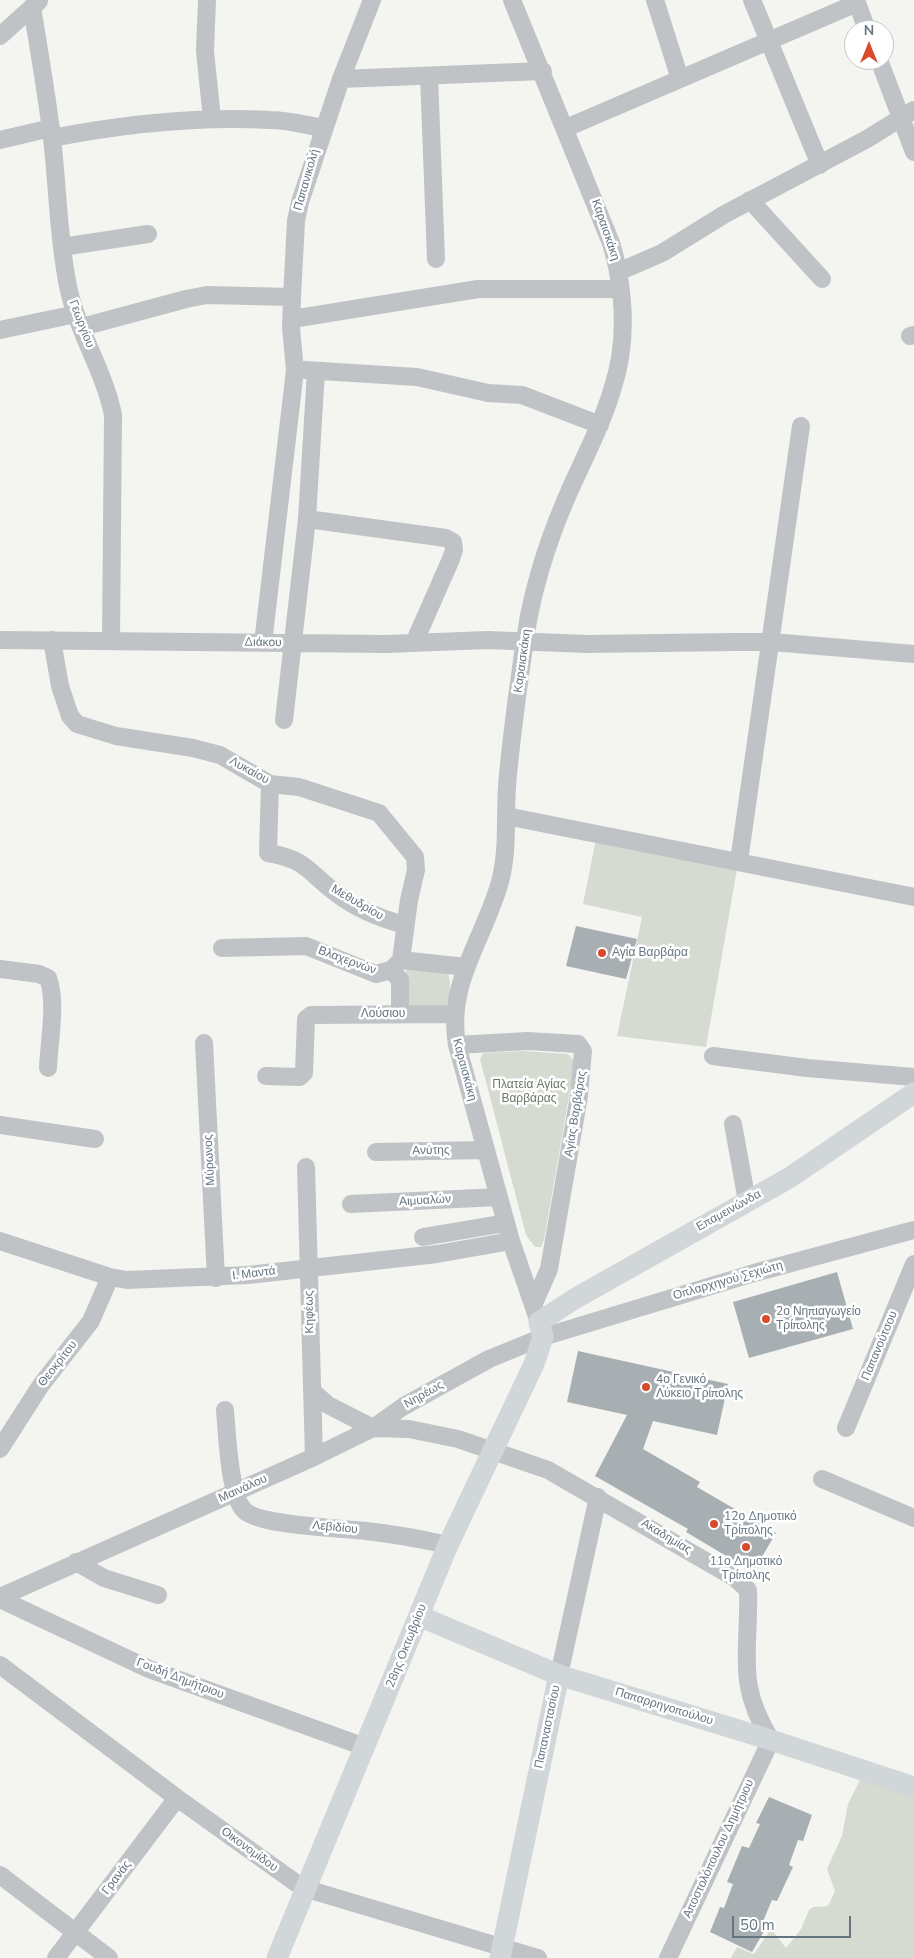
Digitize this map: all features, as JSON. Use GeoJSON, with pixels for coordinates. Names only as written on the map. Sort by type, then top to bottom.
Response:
{"type":"FeatureCollection","features":[{"type":"Feature","properties":{"kind":"main road","name":"Επαμεινώνδα"},"geometry":{"type":"LineString","coordinates":[[539,1320],[790,1178],[914,1093]]}},
{"type":"Feature","properties":{"kind":"main road","name":"28ης Οκτωβρίου"},"geometry":{"type":"LineString","coordinates":[[277,1958],[448,1545],[534,1364],[539,1320]]}},
{"type":"Feature","properties":{"kind":"main road","name":"Παπαρρηγοπούλου"},"geometry":{"type":"LineString","coordinates":[[419,1616],[559,1675],[771,1740],[914,1787]]}},
{"type":"Feature","properties":{"kind":"main road","name":"Παπαναστασίου"},"geometry":{"type":"LineString","coordinates":[[501,1952],[559,1675]]}},
{"type":"Feature","properties":{"kind":"street"},"geometry":{"type":"LineString","coordinates":[[207,0],[205,51],[212,119]]}},
{"type":"Feature","properties":{"kind":"street","name":"Καραισκάκη"},"geometry":{"type":"LineString","coordinates":[[512,0],[566,128],[611,243],[619,280],[622,321],[620,359],[600,425],[548,542],[535,589],[507,776],[504,858],[500,881],[455,1000],[454,1014],[457,1045],[511,1241],[539,1320]]}},
{"type":"Feature","properties":{"kind":"street"},"geometry":{"type":"LineString","coordinates":[[655,0],[680,79]]}},
{"type":"Feature","properties":{"kind":"street"},"geometry":{"type":"LineString","coordinates":[[752,0],[820,165]]}},
{"type":"Feature","properties":{"kind":"street","name":"Παπανικολή"},"geometry":{"type":"LineString","coordinates":[[263,643],[295,370],[292,297],[296,220],[305,181],[368,1]]}},
{"type":"Feature","properties":{"kind":"street"},"geometry":{"type":"LineString","coordinates":[[566,128],[857,2],[864,20]]}},
{"type":"Feature","properties":{"kind":"street"},"geometry":{"type":"LineString","coordinates":[[0,36],[36,3]]}},
{"type":"Feature","properties":{"kind":"street","name":"Γεωργίου"},"geometry":{"type":"LineString","coordinates":[[36,3],[62,248],[68,287],[79,321],[108,391],[113,415],[111,640]]}},
{"type":"Feature","properties":{"kind":"street"},"geometry":{"type":"LineString","coordinates":[[884,70],[908,115],[914,152]]}},
{"type":"Feature","properties":{"kind":"street"},"geometry":{"type":"LineString","coordinates":[[341,79],[542,71]]}},
{"type":"Feature","properties":{"kind":"street"},"geometry":{"type":"LineString","coordinates":[[428,76],[436,259]]}},
{"type":"Feature","properties":{"kind":"street"},"geometry":{"type":"LineString","coordinates":[[292,319],[478,289],[619,280],[750,200],[820,165],[908,115]]}},
{"type":"Feature","properties":{"kind":"street"},"geometry":{"type":"LineString","coordinates":[[0,140],[51,133],[212,119],[272,120],[323,128]]}},
{"type":"Feature","properties":{"kind":"street"},"geometry":{"type":"LineString","coordinates":[[750,200],[822,279]]}},
{"type":"Feature","properties":{"kind":"street"},"geometry":{"type":"LineString","coordinates":[[62,248],[148,234]]}},
{"type":"Feature","properties":{"kind":"street"},"geometry":{"type":"LineString","coordinates":[[0,330],[79,321],[207,296],[292,297]]}},
{"type":"Feature","properties":{"kind":"street"},"geometry":{"type":"LineString","coordinates":[[295,370],[417,376],[488,393],[522,395],[600,425]]}},
{"type":"Feature","properties":{"kind":"street"},"geometry":{"type":"LineString","coordinates":[[284,720],[307,519],[316,371]]}},
{"type":"Feature","properties":{"kind":"street"},"geometry":{"type":"LineString","coordinates":[[739,861],[772,642],[801,426]]}},
{"type":"Feature","properties":{"kind":"street"},"geometry":{"type":"LineString","coordinates":[[307,519],[400,530],[446,538],[452,542],[454,550],[451,559],[414,643]]}},
{"type":"Feature","properties":{"kind":"street","name":"Διάκου"},"geometry":{"type":"LineString","coordinates":[[0,640],[263,643],[526,641],[586,644],[772,642],[914,654]]}},
{"type":"Feature","properties":{"kind":"street","name":"Λυκαίου"},"geometry":{"type":"LineString","coordinates":[[52,640],[56,669],[66,704],[70,716],[77,724],[116,736],[193,748],[220,756],[270,784],[299,787],[379,813],[415,857],[416,870],[396,965]]}},
{"type":"Feature","properties":{"kind":"street","name":"Μεθυδρίου"},"geometry":{"type":"LineString","coordinates":[[270,784],[268,853],[282,855],[303,863],[337,894],[390,921],[405,925]]}},
{"type":"Feature","properties":{"kind":"street"},"geometry":{"type":"LineString","coordinates":[[506,816],[914,897]]}},
{"type":"Feature","properties":{"kind":"street","name":"Βλαχερνών"},"geometry":{"type":"LineString","coordinates":[[222,948],[306,946],[376,974],[396,965],[466,967]]}},
{"type":"Feature","properties":{"kind":"street"},"geometry":{"type":"LineString","coordinates":[[396,965],[400,980],[400,1014]]}},
{"type":"Feature","properties":{"kind":"street"},"geometry":{"type":"LineString","coordinates":[[0,969],[39,974],[48,978],[51,986],[52,1002],[48,1068]]}},
{"type":"Feature","properties":{"kind":"street","name":"Λούσιου"},"geometry":{"type":"LineString","coordinates":[[266,1076],[300,1077],[304,1073],[306,1019],[311,1015],[454,1014]]}},
{"type":"Feature","properties":{"kind":"street","name":"Αγίας Βαρβάρας"},"geometry":{"type":"LineString","coordinates":[[457,1045],[555,1041],[578,1044],[583,1051],[579,1096],[539,1320]]}},
{"type":"Feature","properties":{"kind":"street","name":"Μύρωνος"},"geometry":{"type":"LineString","coordinates":[[204,1043],[216,1278]]}},
{"type":"Feature","properties":{"kind":"street"},"geometry":{"type":"LineString","coordinates":[[713,1056],[807,1068],[914,1077]]}},
{"type":"Feature","properties":{"kind":"street"},"geometry":{"type":"LineString","coordinates":[[733,1124],[747,1201]]}},
{"type":"Feature","properties":{"kind":"street"},"geometry":{"type":"LineString","coordinates":[[0,1125],[95,1139]]}},
{"type":"Feature","properties":{"kind":"street","name":"Ανύτης"},"geometry":{"type":"LineString","coordinates":[[376,1152],[486,1150]]}},
{"type":"Feature","properties":{"kind":"street","name":"Κηφέως"},"geometry":{"type":"LineString","coordinates":[[306,1167],[314,1457]]}},
{"type":"Feature","properties":{"kind":"street","name":"Αιμυαλών"},"geometry":{"type":"LineString","coordinates":[[351,1204],[499,1197]]}},
{"type":"Feature","properties":{"kind":"street"},"geometry":{"type":"LineString","coordinates":[[423,1237],[506,1223]]}},
{"type":"Feature","properties":{"kind":"street","name":"Οπλαρχηγού Σεχιώτη"},"geometry":{"type":"LineString","coordinates":[[539,1320],[754,1273],[914,1230]]}},
{"type":"Feature","properties":{"kind":"street","name":"Ι. Μαντά"},"geometry":{"type":"LineString","coordinates":[[0,1241],[110,1277],[126,1280],[216,1278],[437,1254],[511,1241]]}},
{"type":"Feature","properties":{"kind":"street","name":"Παπανούτσου"},"geometry":{"type":"LineString","coordinates":[[846,1428],[914,1264]]}},
{"type":"Feature","properties":{"kind":"street","name":"Θεοκρίτου"},"geometry":{"type":"LineString","coordinates":[[0,1449],[41,1386],[91,1321],[110,1277]]}},
{"type":"Feature","properties":{"kind":"street","name":"Νηρέως"},"geometry":{"type":"LineString","coordinates":[[373,1428],[404,1406],[489,1359],[539,1320]]}},
{"type":"Feature","properties":{"kind":"street"},"geometry":{"type":"LineString","coordinates":[[312,1391],[328,1405],[373,1428],[433,1433],[493,1451]]}},
{"type":"Feature","properties":{"kind":"street","name":"Λεβιδίου"},"geometry":{"type":"LineString","coordinates":[[225,1410],[229,1455],[236,1492],[242,1509],[257,1518],[364,1531],[448,1545]]}},
{"type":"Feature","properties":{"kind":"street","name":"Μαινάλου"},"geometry":{"type":"LineString","coordinates":[[0,1598],[76,1562],[314,1457],[373,1428]]}},
{"type":"Feature","properties":{"kind":"street","name":"Ακαδημίας"},"geometry":{"type":"LineString","coordinates":[[493,1451],[548,1470],[598,1497],[735,1578],[748,1590],[746,1681],[757,1718],[771,1740]]}},
{"type":"Feature","properties":{"kind":"street"},"geometry":{"type":"LineString","coordinates":[[822,1479],[914,1518]]}},
{"type":"Feature","properties":{"kind":"street","name":"Παπαναστασίου"},"geometry":{"type":"LineString","coordinates":[[559,1675],[598,1497]]}},
{"type":"Feature","properties":{"kind":"street"},"geometry":{"type":"LineString","coordinates":[[76,1562],[104,1578],[158,1595]]}},
{"type":"Feature","properties":{"kind":"street","name":"Γουδή Δημήτριου"},"geometry":{"type":"LineString","coordinates":[[0,1598],[149,1668],[365,1747]]}},
{"type":"Feature","properties":{"kind":"street","name":"Οικονομίδου"},"geometry":{"type":"LineString","coordinates":[[0,1665],[177,1798],[285,1876],[305,1887],[501,1952],[538,1958]]}},
{"type":"Feature","properties":{"kind":"street","name":"Αποστολόπουλου Δημήτριου"},"geometry":{"type":"LineString","coordinates":[[668,1958],[771,1740]]}},
{"type":"Feature","properties":{"kind":"street","name":"Γρανάς"},"geometry":{"type":"LineString","coordinates":[[56,1958],[177,1798]]}},
{"type":"Feature","properties":{"kind":"street"},"geometry":{"type":"LineString","coordinates":[[0,1875],[75,1934],[109,1958]]}},
{"type":"Feature","properties":{"kind":"green space"},"geometry":{"type":"Polygon","coordinates":[[[596,839],[737,869],[706,1047],[617,1036],[642,917],[583,904],[596,839]]]}},
{"type":"Feature","properties":{"kind":"green space"},"geometry":{"type":"Polygon","coordinates":[[[408,969],[447,971],[450,980],[450,990],[449,1000],[445,1009],[406,1007],[404,973],[408,969]]]}},
{"type":"Feature","properties":{"kind":"green space","name":"Πλατεία Αγίας Βαρβάρας"},"geometry":{"type":"Polygon","coordinates":[[[522,1051],[568,1054],[575,1062],[544,1240],[541,1247],[535,1247],[526,1235],[480,1059],[483,1053],[522,1051]]]}},
{"type":"Feature","properties":{"kind":"green space"},"geometry":{"type":"Polygon","coordinates":[[[861,1778],[914,1793],[914,1958],[731,1958],[737,1947],[754,1954],[771,1929],[786,1948],[801,1929],[809,1910],[813,1907],[828,1906],[835,1891],[827,1869],[842,1836],[848,1804],[861,1778]]]}},
{"type":"Feature","properties":{"kind":"building","name":"Αγία Βαρβάρα"},"geometry":{"type":"Polygon","coordinates":[[[576,926],[637,939],[626,979],[566,966],[576,926]]]}},
{"type":"Feature","properties":{"kind":"building"},"geometry":{"type":"Polygon","coordinates":[[[837,1272],[853,1329],[749,1358],[733,1302],[837,1272]]]}},
{"type":"Feature","properties":{"kind":"building"},"geometry":{"type":"Polygon","coordinates":[[[578,1351],[728,1384],[717,1435],[653,1421],[643,1449],[700,1482],[697,1487],[776,1533],[753,1572],[686,1532],[688,1529],[595,1476],[627,1415],[567,1402],[578,1351]]]}},
{"type":"Feature","properties":{"kind":"building"},"geometry":{"type":"Polygon","coordinates":[[[769,1797],[812,1815],[803,1841],[798,1840],[789,1865],[793,1867],[777,1901],[772,1900],[761,1926],[766,1928],[752,1952],[710,1932],[720,1907],[724,1908],[733,1884],[727,1882],[742,1846],[749,1848],[760,1824],[756,1823],[769,1797]]]}},
{"type":"Feature","properties":{"kind":"place","name":"Αγία Βαρβάρα"},"geometry":{"type":"Point","coordinates":[602,953]}},
{"type":"Feature","properties":{"kind":"place","name":"2ο Νηπιαγωγείο Τρίπολης"},"geometry":{"type":"Point","coordinates":[766,1319]}},
{"type":"Feature","properties":{"kind":"place","name":"4ο Γενικό Λύκειο Τρίπολης"},"geometry":{"type":"Point","coordinates":[646,1387]}},
{"type":"Feature","properties":{"kind":"place","name":"12ο Δημοτικό Τρίπολης"},"geometry":{"type":"Point","coordinates":[714,1524]}},
{"type":"Feature","properties":{"kind":"place","name":"11ο Δημοτικό Τρίπολης"},"geometry":{"type":"Point","coordinates":[746,1547]}}]}
